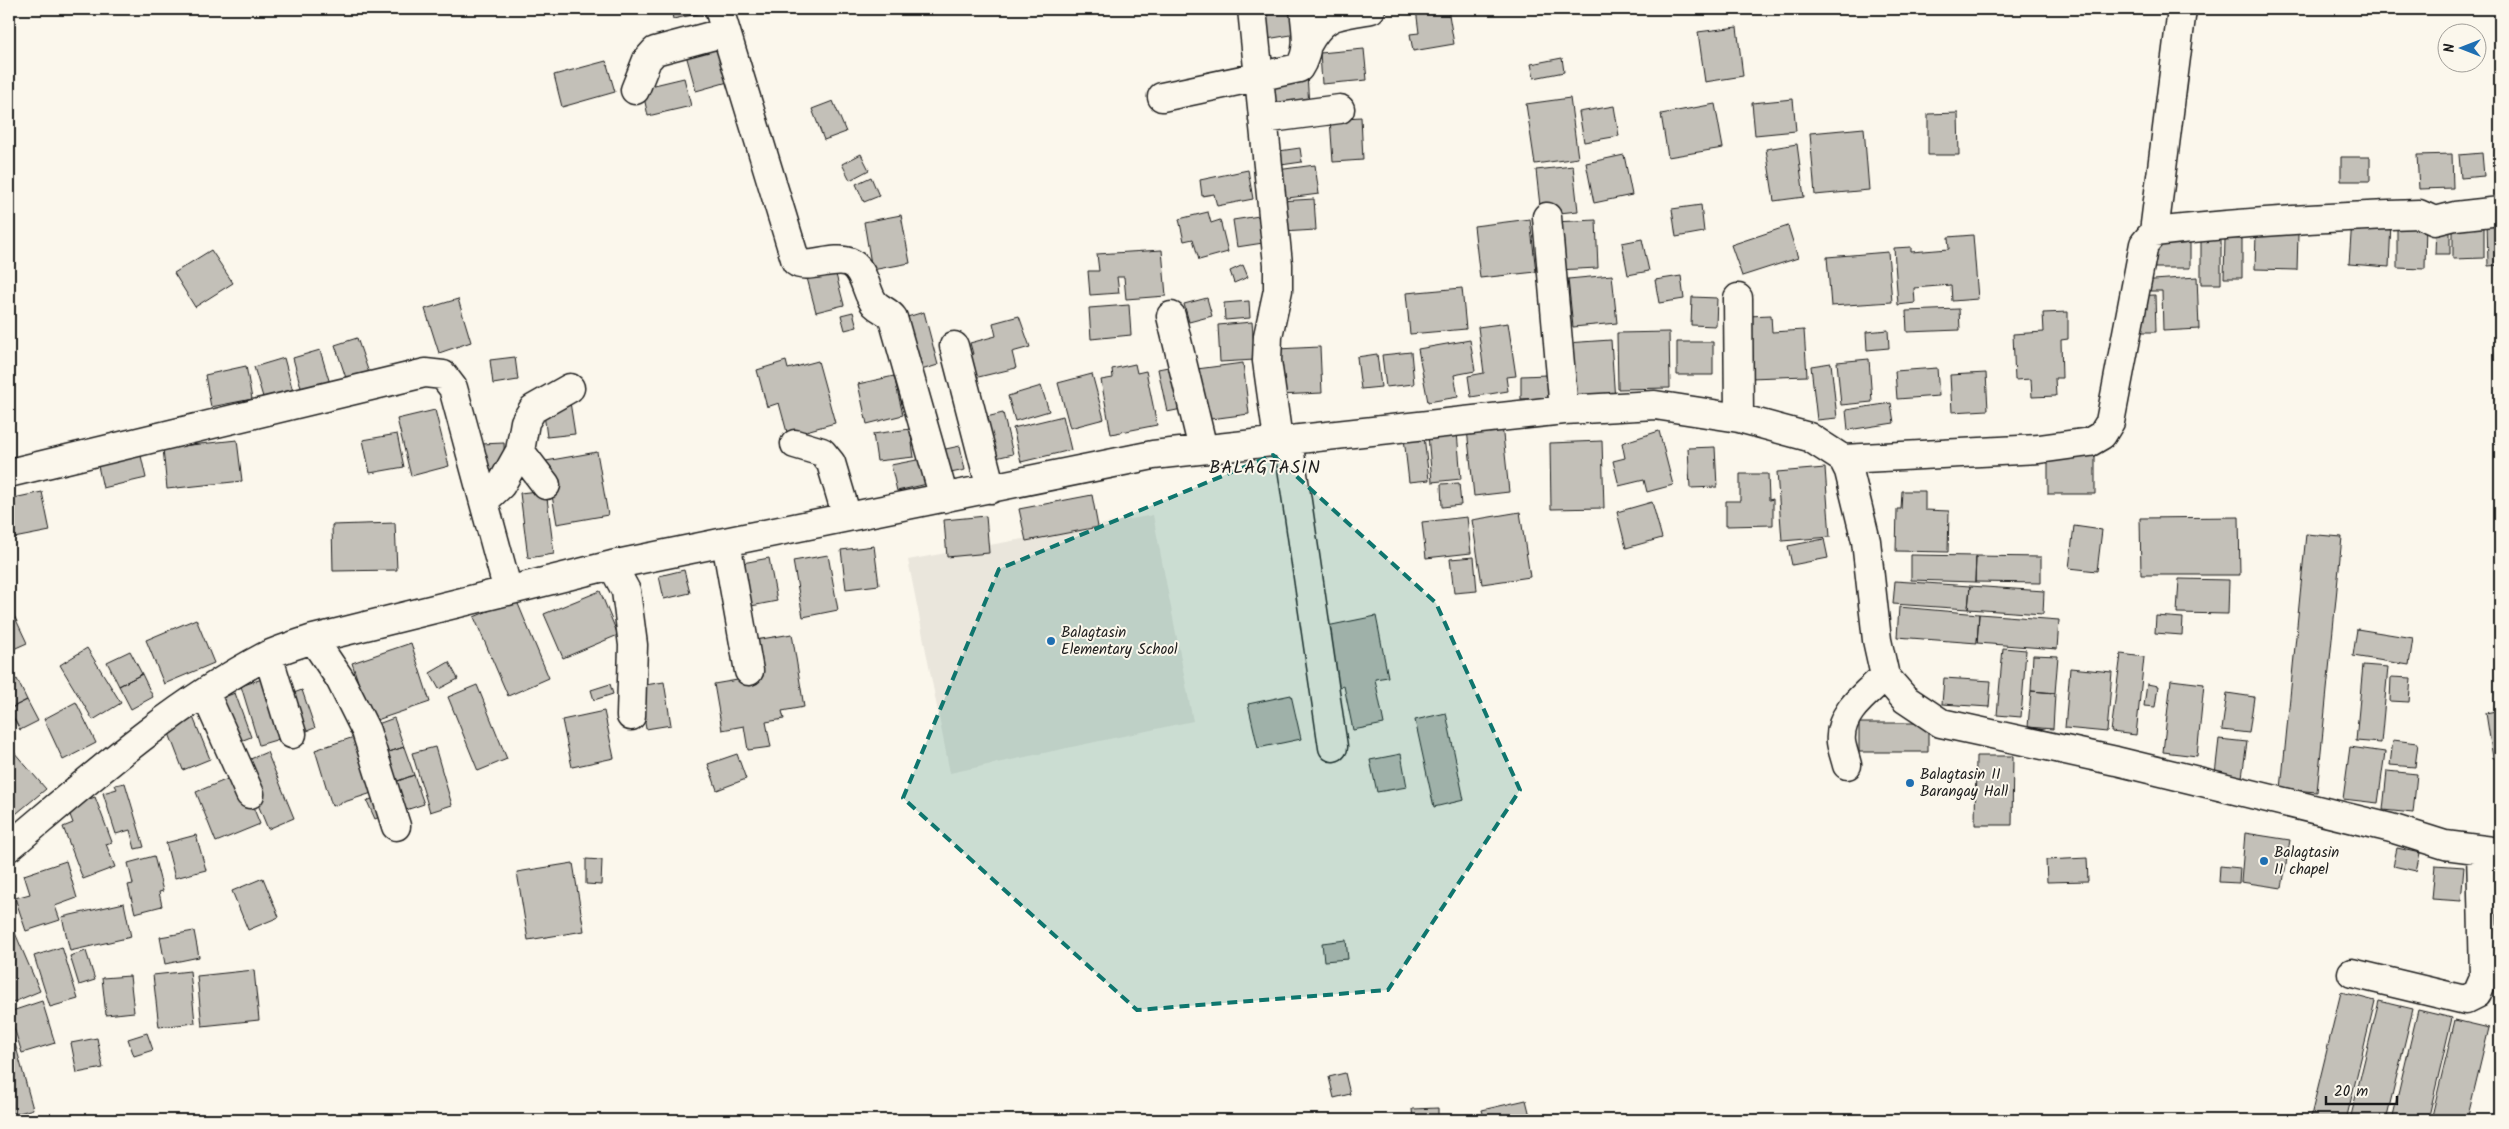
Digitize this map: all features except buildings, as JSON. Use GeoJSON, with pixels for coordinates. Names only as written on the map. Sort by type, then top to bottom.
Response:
{"type":"FeatureCollection","features":[{"type":"Feature","properties":{"kind":"street"},"geometry":{"type":"LineString","coordinates":[[1252,9],[1278,264],[1278,290],[1268,336],[1267,361],[1283,440],[1333,747]]}},
{"type":"Feature","properties":{"kind":"street"},"geometry":{"type":"LineString","coordinates":[[1162,97],[1299,68],[1305,60],[1307,46],[1304,9]]}},
{"type":"Feature","properties":{"kind":"street"},"geometry":{"type":"LineString","coordinates":[[1307,46],[1323,21],[1335,16],[1371,9]]}},
{"type":"Feature","properties":{"kind":"street"},"geometry":{"type":"LineString","coordinates":[[1843,459],[2038,449],[2090,442],[2102,435],[2110,422],[2144,244],[2154,232],[2182,9]]}},
{"type":"Feature","properties":{"kind":"street"},"geometry":{"type":"LineString","coordinates":[[635,90],[647,60],[655,51],[722,20],[796,262],[801,265],[837,261],[849,262],[863,277],[874,303],[894,318],[944,498]]}},
{"type":"Feature","properties":{"kind":"street"},"geometry":{"type":"LineString","coordinates":[[1264,128],[1340,109]]}},
{"type":"Feature","properties":{"kind":"street"},"geometry":{"type":"LineString","coordinates":[[1264,128],[1322,130]]}},
{"type":"Feature","properties":{"kind":"street"},"geometry":{"type":"LineString","coordinates":[[2154,232],[2236,222],[2419,214],[2435,221],[2455,216],[2500,212]]}},
{"type":"Feature","properties":{"kind":"street"},"geometry":{"type":"LineString","coordinates":[[1547,218],[1564,410]]}},
{"type":"Feature","properties":{"kind":"street"},"geometry":{"type":"LineString","coordinates":[[1738,298],[1739,418]]}},
{"type":"Feature","properties":{"kind":"street"},"geometry":{"type":"LineString","coordinates":[[1172,316],[1203,449]]}},
{"type":"Feature","properties":{"kind":"street"},"geometry":{"type":"LineString","coordinates":[[954,346],[991,489]]}},
{"type":"Feature","properties":{"kind":"street"},"geometry":{"type":"LineString","coordinates":[[9,472],[425,373],[443,375],[453,388],[508,591]]}},
{"type":"Feature","properties":{"kind":"street"},"geometry":{"type":"LineString","coordinates":[[484,501],[501,485],[520,451],[525,422],[533,409],[570,388]]}},
{"type":"Feature","properties":{"kind":"street"},"geometry":{"type":"LineString","coordinates":[[9,847],[150,732],[205,692],[268,655],[313,639],[612,564],[1154,455],[1564,410],[1655,405],[1739,418],[1809,437],[1843,459],[1849,472],[1866,541],[1877,640],[1885,676],[1905,699],[1940,723],[2116,762],[2391,828],[2445,845],[2491,851],[2484,978],[2477,994],[2465,1000],[2352,973]]}},
{"type":"Feature","properties":{"kind":"street"},"geometry":{"type":"LineString","coordinates":[[795,444],[822,452],[831,463],[847,517]]}},
{"type":"Feature","properties":{"kind":"street"},"geometry":{"type":"LineString","coordinates":[[520,451],[546,485]]}},
{"type":"Feature","properties":{"kind":"street"},"geometry":{"type":"LineString","coordinates":[[726,542],[749,671]]}},
{"type":"Feature","properties":{"kind":"street"},"geometry":{"type":"LineString","coordinates":[[612,564],[626,591],[633,645],[631,716]]}},
{"type":"Feature","properties":{"kind":"street"},"geometry":{"type":"LineString","coordinates":[[313,639],[340,679],[366,731],[396,826]]}},
{"type":"Feature","properties":{"kind":"street"},"geometry":{"type":"LineString","coordinates":[[268,655],[292,734]]}},
{"type":"Feature","properties":{"kind":"street"},"geometry":{"type":"LineString","coordinates":[[1847,764],[1841,741],[1843,722],[1856,703],[1885,676]]}},
{"type":"Feature","properties":{"kind":"street"},"geometry":{"type":"LineString","coordinates":[[205,692],[250,794]]}},
{"type":"Feature","properties":{"kind":"highlighted area"},"geometry":{"type":"Polygon","coordinates":[[[1273,455],[1436,603],[1520,790],[1388,990],[1137,1010],[903,798],[999,569],[1273,455]]]}},
{"type":"Feature","properties":{"kind":"shaded area","name":"Balagtasin Elementary School"},"geometry":{"type":"Polygon","coordinates":[[[1153,515],[1193,721],[950,773],[908,560],[1153,515]]]}},
{"type":"Feature","properties":{"kind":"place","name":"Balagtasin Elementary School"},"geometry":{"type":"Point","coordinates":[1051,641]}},
{"type":"Feature","properties":{"kind":"place","name":"Balagtasin II Barangay Hall"},"geometry":{"type":"Point","coordinates":[1910,783]}},
{"type":"Feature","properties":{"kind":"place","name":"Balagtasin II chapel"},"geometry":{"type":"Point","coordinates":[2264,861]}},
{"type":"Feature","properties":{"kind":"district","name":"BALAGTASIN"},"geometry":{"type":"Point","coordinates":[1265,467]}}]}
